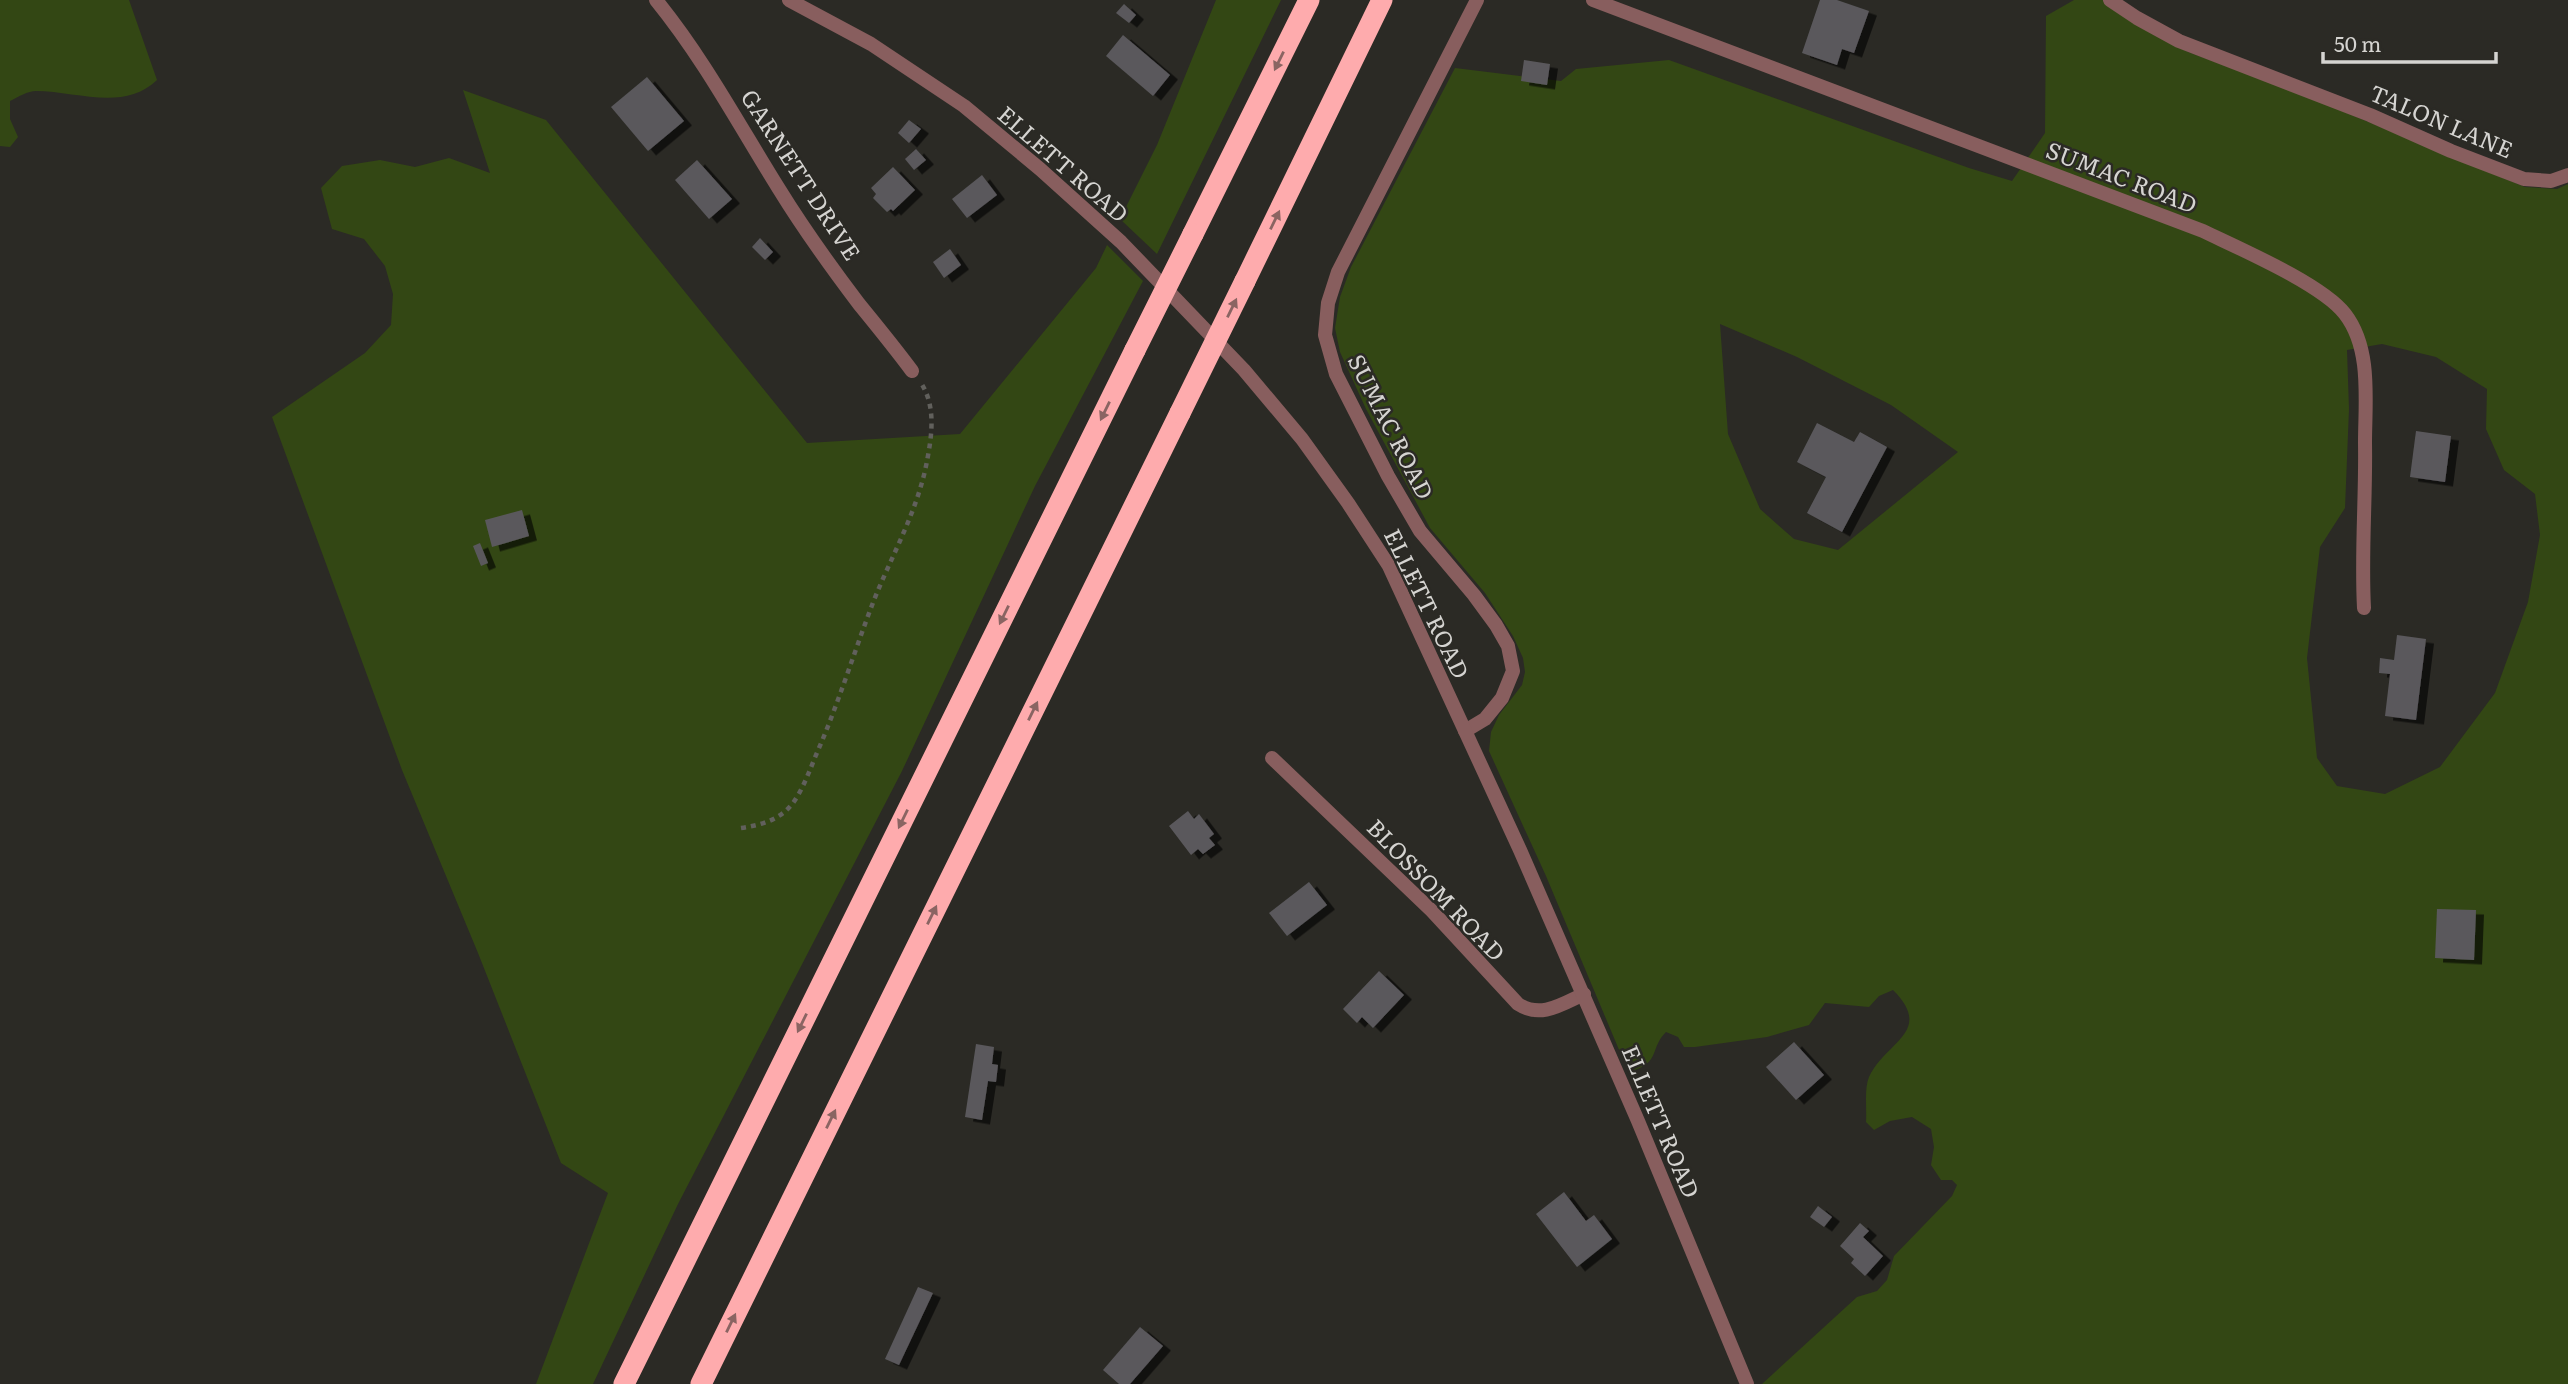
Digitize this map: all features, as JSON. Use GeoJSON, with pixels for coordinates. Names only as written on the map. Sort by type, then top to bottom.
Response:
{"type":"FeatureCollection","features":[{"type":"Feature","properties":{"kind":"highway"},"geometry":{"type":"LineString","coordinates":[[624,1384],[1309,0]]}},
{"type":"Feature","properties":{"kind":"highway"},"geometry":{"type":"LineString","coordinates":[[701,1384],[1382,0]]}},
{"type":"Feature","properties":{"kind":"street","name":"GARNETT DRIVE"},"geometry":{"type":"LineString","coordinates":[[656,0],[687,38],[780,190],[859,303],[912,371]]}},
{"type":"Feature","properties":{"kind":"street","name":"ELLETT ROAD"},"geometry":{"type":"LineString","coordinates":[[789,0],[871,44],[964,106],[1040,169],[1121,242],[1244,369],[1302,439],[1389,566],[1584,994],[1747,1384]]}},
{"type":"Feature","properties":{"kind":"street","name":"SUMAC ROAD"},"geometry":{"type":"LineString","coordinates":[[1465,731],[1486,719],[1502,698],[1513,671],[1508,646],[1474,595],[1420,531],[1388,477],[1336,374],[1325,335],[1328,303],[1338,272],[1477,0]]}},
{"type":"Feature","properties":{"kind":"street","name":"SUMAC ROAD"},"geometry":{"type":"LineString","coordinates":[[1593,0],[2203,231],[2254,255],[2325,296],[2344,313],[2360,342],[2365,373],[2366,521],[2362,567],[2364,608]]}},
{"type":"Feature","properties":{"kind":"street","name":"TALON LANE"},"geometry":{"type":"LineString","coordinates":[[2110,0],[2179,41],[2370,115],[2451,151],[2524,179],[2551,181],[2568,174]]}},
{"type":"Feature","properties":{"kind":"street","name":"BLOSSOM ROAD"},"geometry":{"type":"LineString","coordinates":[[1272,758],[1432,911],[1518,1004],[1528,1010],[1545,1011],[1584,994]]}},
{"type":"Feature","properties":{"kind":"path"},"geometry":{"type":"LineString","coordinates":[[741,828],[760,825],[778,817],[791,806],[800,793],[874,601],[905,529],[927,463],[932,412],[923,386],[912,371]]}},
{"type":"Feature","properties":{"kind":"green space"},"geometry":{"type":"Polygon","coordinates":[[[0,0],[129,0],[157,80],[144,90],[115,98],[36,91],[23,94],[10,101],[10,119],[18,137],[10,147],[0,146],[0,0]]]}},
{"type":"Feature","properties":{"kind":"green space"},"geometry":{"type":"Polygon","coordinates":[[[1216,0],[1281,0],[1157,254],[1120,219],[1157,145],[1216,0]]]}},
{"type":"Feature","properties":{"kind":"green space"},"geometry":{"type":"Polygon","coordinates":[[[2074,0],[2103,0],[2129,20],[2188,52],[2294,91],[2525,187],[2557,189],[2568,184],[2568,1384],[1762,1384],[1857,1297],[1877,1291],[1887,1280],[1894,1256],[1952,1196],[1957,1185],[1952,1180],[1941,1180],[1931,1165],[1934,1147],[1931,1129],[1912,1117],[1890,1121],[1874,1130],[1866,1122],[1867,1082],[1876,1065],[1908,1027],[1909,1016],[1905,1004],[1893,990],[1879,996],[1869,1007],[1825,1003],[1809,1025],[1767,1037],[1695,1047],[1684,1047],[1678,1037],[1666,1032],[1648,1063],[1635,1070],[1625,1064],[1546,876],[1489,751],[1491,732],[1499,715],[1522,685],[1525,672],[1523,658],[1513,636],[1485,593],[1430,528],[1366,409],[1340,352],[1335,328],[1340,297],[1351,267],[1455,68],[1561,81],[1576,69],[1669,60],[2012,181],[2045,133],[2046,16],[2074,0]],[[1720,324],[1728,434],[1760,509],[1794,539],[1838,550],[1958,452],[1891,405],[1797,357],[1720,324]],[[2382,344],[2347,350],[2349,409],[2345,508],[2320,547],[2307,658],[2317,758],[2337,786],[2385,794],[2440,767],[2495,693],[2528,602],[2540,535],[2535,494],[2504,470],[2486,429],[2487,389],[2436,357],[2382,344]]]}},
{"type":"Feature","properties":{"kind":"green space"},"geometry":{"type":"Polygon","coordinates":[[[463,90],[546,120],[807,443],[960,434],[1096,268],[1107,245],[1143,281],[1035,486],[902,771],[678,1204],[593,1384],[536,1384],[608,1193],[561,1163],[402,770],[272,417],[365,353],[391,325],[393,294],[385,266],[364,239],[332,229],[321,188],[342,166],[380,160],[415,167],[449,158],[490,173],[463,90]]]}},
{"type":"Feature","properties":{"kind":"building"},"geometry":{"type":"Polygon","coordinates":[[[1820,0],[1837,0],[1869,11],[1854,53],[1842,49],[1837,65],[1802,53],[1820,0]]]}},
{"type":"Feature","properties":{"kind":"building"},"geometry":{"type":"Polygon","coordinates":[[[1124,4],[1136,15],[1129,23],[1116,13],[1124,4]]]}},
{"type":"Feature","properties":{"kind":"building"},"geometry":{"type":"Polygon","coordinates":[[[1123,35],[1170,75],[1153,96],[1106,56],[1123,35]]]}},
{"type":"Feature","properties":{"kind":"building"},"geometry":{"type":"Polygon","coordinates":[[[1524,60],[1550,64],[1547,85],[1521,81],[1524,60]]]}},
{"type":"Feature","properties":{"kind":"building"},"geometry":{"type":"Polygon","coordinates":[[[647,77],[684,121],[648,151],[611,107],[647,77]]]}},
{"type":"Feature","properties":{"kind":"building"},"geometry":{"type":"Polygon","coordinates":[[[909,120],[921,129],[909,143],[898,133],[909,120]]]}},
{"type":"Feature","properties":{"kind":"building"},"geometry":{"type":"Polygon","coordinates":[[[916,149],[926,160],[914,170],[905,159],[916,149]]]}},
{"type":"Feature","properties":{"kind":"building"},"geometry":{"type":"Polygon","coordinates":[[[697,160],[732,199],[709,219],[675,180],[697,160]]]}},
{"type":"Feature","properties":{"kind":"building"},"geometry":{"type":"Polygon","coordinates":[[[893,167],[915,190],[893,211],[891,209],[887,212],[873,198],[876,194],[871,188],[893,167]]]}},
{"type":"Feature","properties":{"kind":"building"},"geometry":{"type":"Polygon","coordinates":[[[982,175],[997,195],[967,218],[952,199],[982,175]]]}},
{"type":"Feature","properties":{"kind":"building"},"geometry":{"type":"Polygon","coordinates":[[[760,238],[773,252],[765,260],[752,247],[760,238]]]}},
{"type":"Feature","properties":{"kind":"building"},"geometry":{"type":"Polygon","coordinates":[[[950,249],[961,265],[944,278],[933,262],[950,249]]]}},
{"type":"Feature","properties":{"kind":"building"},"geometry":{"type":"Polygon","coordinates":[[[1817,423],[1854,442],[1860,432],[1887,447],[1842,532],[1807,513],[1826,477],[1797,462],[1817,423]]]}},
{"type":"Feature","properties":{"kind":"building"},"geometry":{"type":"Polygon","coordinates":[[[2416,431],[2451,436],[2445,482],[2410,477],[2416,431]]]}},
{"type":"Feature","properties":{"kind":"building"},"geometry":{"type":"Polygon","coordinates":[[[522,510],[529,536],[492,547],[485,520],[522,510]]]}},
{"type":"Feature","properties":{"kind":"building"},"geometry":{"type":"Polygon","coordinates":[[[480,543],[488,563],[481,566],[473,546],[480,543]]]}},
{"type":"Feature","properties":{"kind":"building"},"geometry":{"type":"Polygon","coordinates":[[[2397,635],[2426,639],[2416,720],[2385,716],[2390,674],[2379,673],[2380,658],[2394,660],[2397,635]]]}},
{"type":"Feature","properties":{"kind":"building"},"geometry":{"type":"Polygon","coordinates":[[[1188,811],[1194,819],[1199,814],[1214,834],[1209,838],[1215,845],[1203,854],[1198,849],[1191,855],[1169,826],[1188,811]]]}},
{"type":"Feature","properties":{"kind":"building"},"geometry":{"type":"Polygon","coordinates":[[[1309,882],[1327,905],[1287,936],[1269,913],[1309,882]]]}},
{"type":"Feature","properties":{"kind":"building"},"geometry":{"type":"Polygon","coordinates":[[[2437,909],[2476,910],[2474,960],[2435,958],[2437,909]]]}},
{"type":"Feature","properties":{"kind":"building"},"geometry":{"type":"Polygon","coordinates":[[[1379,971],[1404,995],[1373,1028],[1362,1017],[1357,1023],[1343,1009],[1379,971]]]}},
{"type":"Feature","properties":{"kind":"building"},"geometry":{"type":"Polygon","coordinates":[[[1794,1042],[1824,1075],[1796,1100],[1766,1067],[1794,1042]]]}},
{"type":"Feature","properties":{"kind":"building"},"geometry":{"type":"Polygon","coordinates":[[[976,1044],[994,1047],[992,1064],[998,1065],[996,1082],[988,1081],[982,1120],[965,1117],[976,1044]]]}},
{"type":"Feature","properties":{"kind":"building"},"geometry":{"type":"Polygon","coordinates":[[[1564,1192],[1586,1221],[1594,1215],[1612,1239],[1577,1267],[1536,1214],[1564,1192]]]}},
{"type":"Feature","properties":{"kind":"building"},"geometry":{"type":"Polygon","coordinates":[[[1818,1206],[1832,1217],[1824,1227],[1810,1217],[1818,1206]]]}},
{"type":"Feature","properties":{"kind":"building"},"geometry":{"type":"Polygon","coordinates":[[[1860,1223],[1869,1231],[1863,1237],[1883,1256],[1865,1276],[1851,1263],[1854,1259],[1840,1246],[1860,1223]]]}},
{"type":"Feature","properties":{"kind":"building"},"geometry":{"type":"Polygon","coordinates":[[[918,1287],[933,1293],[899,1365],[885,1359],[918,1287]]]}},
{"type":"Feature","properties":{"kind":"building"},"geometry":{"type":"Polygon","coordinates":[[[1140,1327],[1163,1346],[1130,1384],[1119,1384],[1103,1370],[1140,1327]]]}}]}
